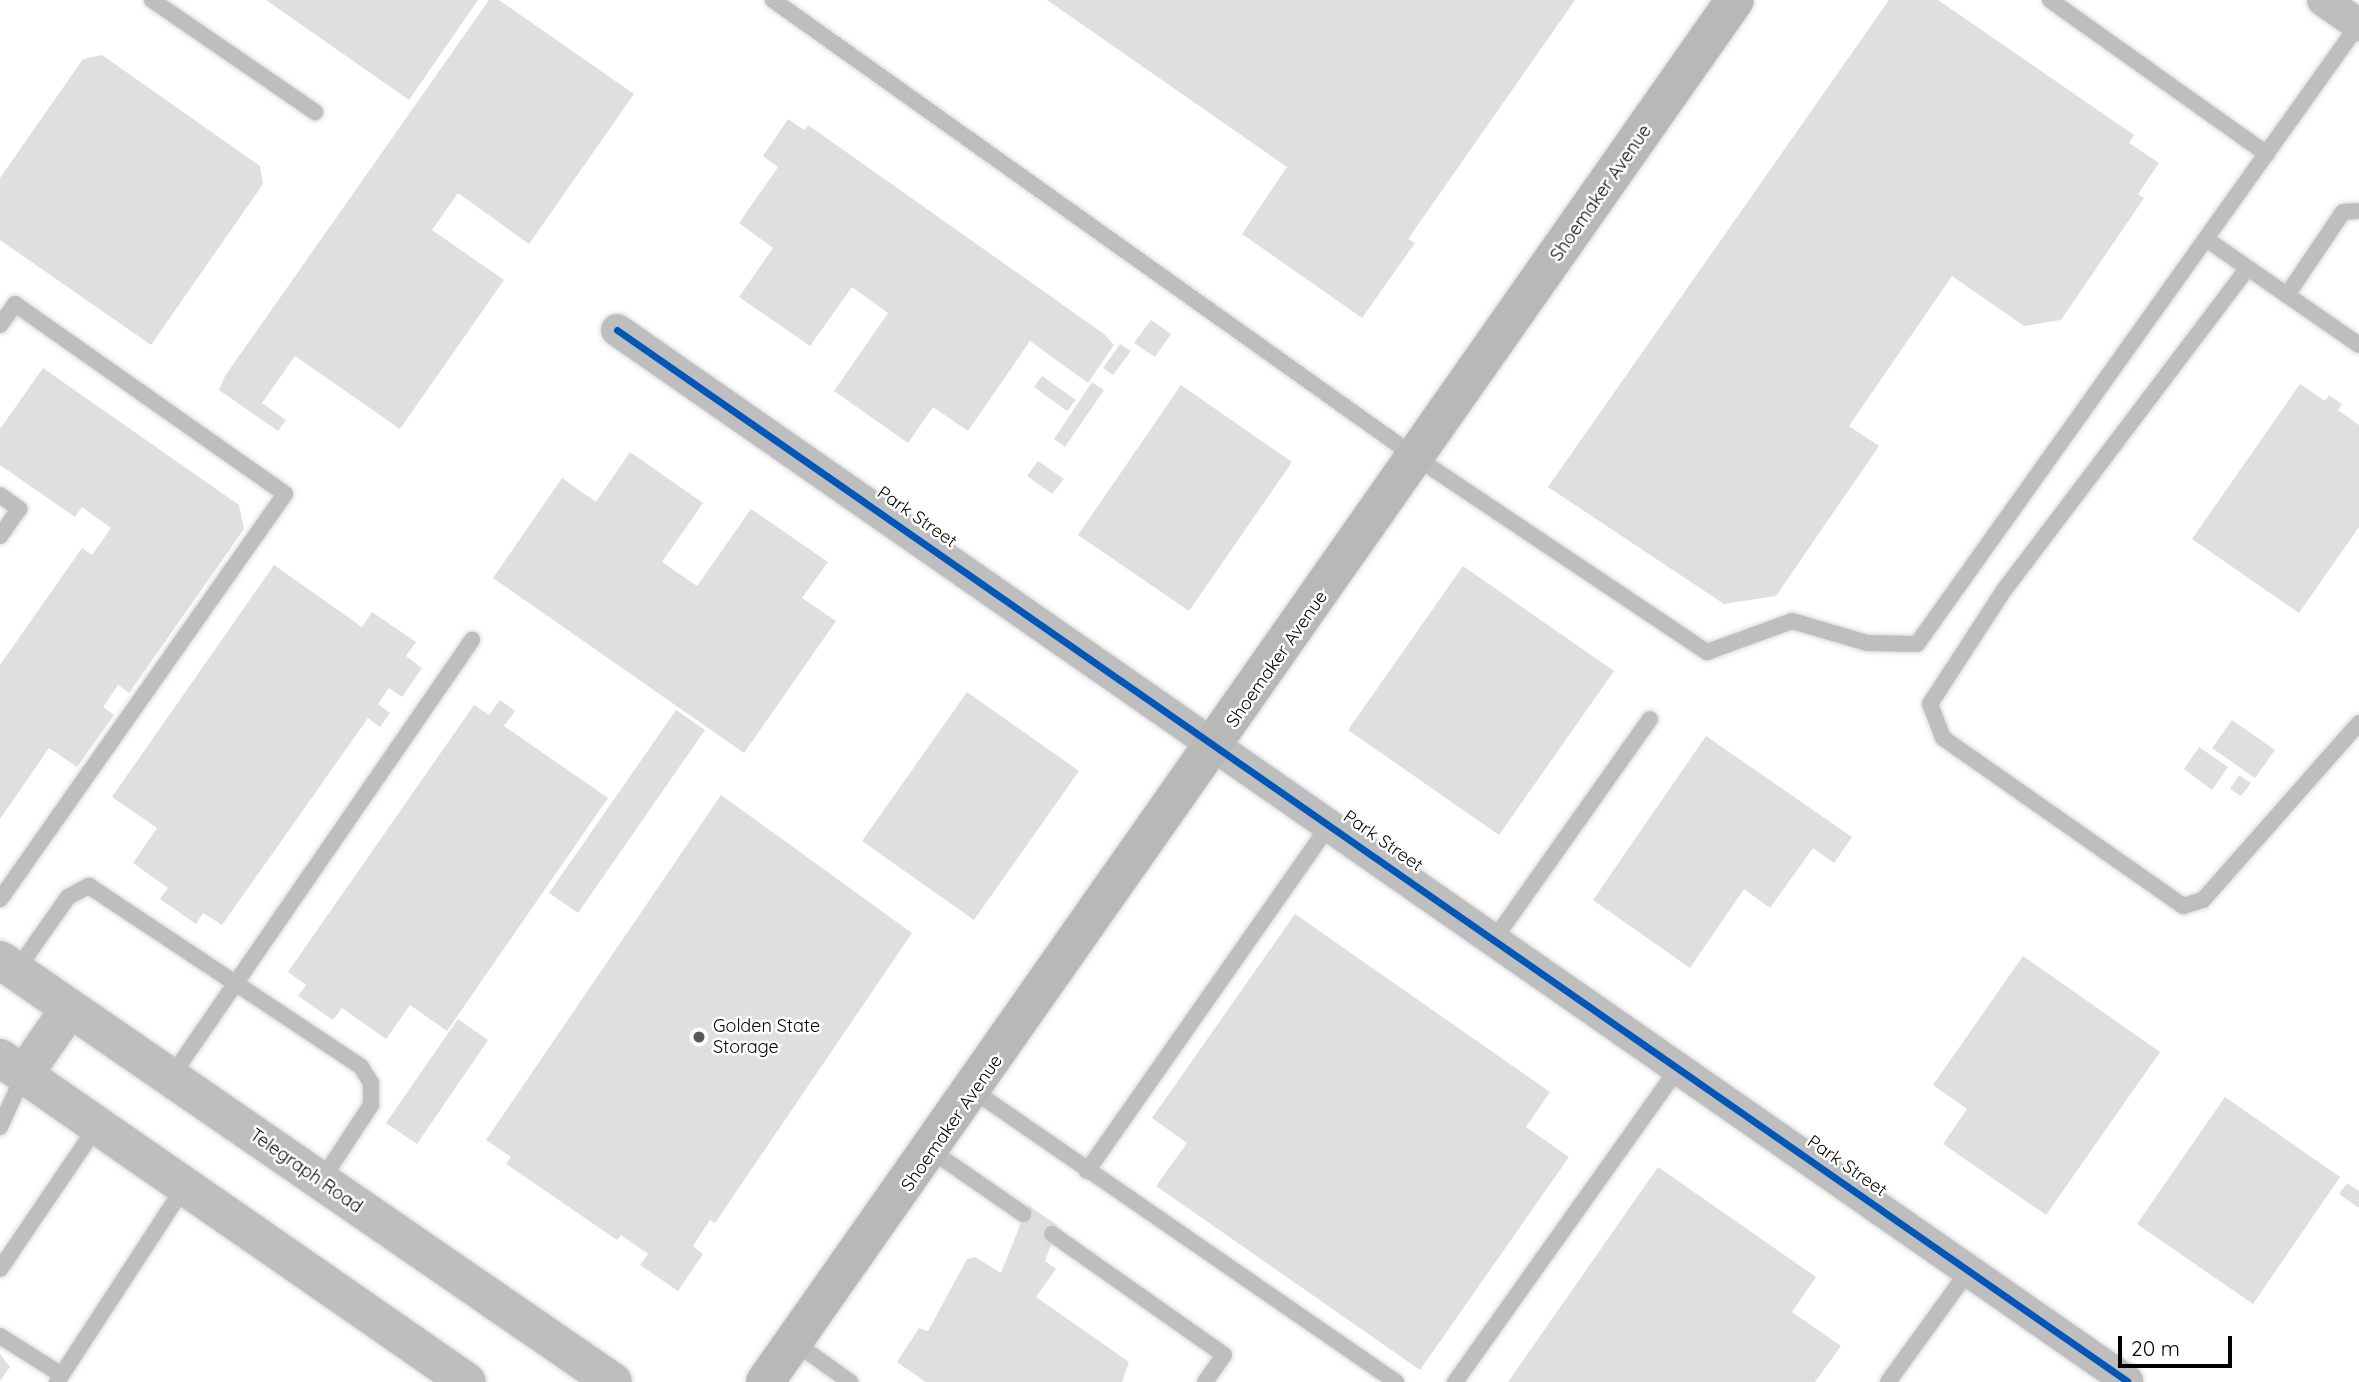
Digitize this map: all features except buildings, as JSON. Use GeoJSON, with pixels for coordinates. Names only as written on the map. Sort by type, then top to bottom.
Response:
{"type":"FeatureCollection","features":[{"type":"Feature","properties":{"kind":"main road","name":"Shoemaker Avenue"},"geometry":{"type":"LineString","coordinates":[[765,1382],[932,1151],[1218,744],[1735,0]]}},
{"type":"Feature","properties":{"kind":"main road","name":"Telegraph Road"},"geometry":{"type":"LineString","coordinates":[[8,966],[613,1382]]}},
{"type":"Feature","properties":{"kind":"main road"},"geometry":{"type":"LineString","coordinates":[[70,1008],[12,1066],[467,1382]]}},
{"type":"Feature","properties":{"kind":"street"},"geometry":{"type":"LineString","coordinates":[[2323,0],[2359,25]]}},
{"type":"Feature","properties":{"kind":"street","name":"Park Street"},"geometry":{"type":"LineString","coordinates":[[617,330],[1218,744],[2128,1382]]}},
{"type":"Feature","properties":{"kind":"lane"},"geometry":{"type":"LineString","coordinates":[[152,0],[316,112]]}},
{"type":"Feature","properties":{"kind":"lane"},"geometry":{"type":"LineString","coordinates":[[774,0],[1418,457],[1707,652],[1792,621],[1867,643],[1917,644],[2359,25]]}},
{"type":"Feature","properties":{"kind":"lane"},"geometry":{"type":"LineString","coordinates":[[2050,0],[2267,154]]}},
{"type":"Feature","properties":{"kind":"lane"},"geometry":{"type":"LineString","coordinates":[[2287,295],[2343,212],[2359,211]]}},
{"type":"Feature","properties":{"kind":"lane"},"geometry":{"type":"LineString","coordinates":[[2206,239],[2359,345]]}},
{"type":"Feature","properties":{"kind":"lane"},"geometry":{"type":"LineString","coordinates":[[2247,268],[2004,590],[1930,704],[1943,738],[2183,906],[2203,900],[2359,723]]}},
{"type":"Feature","properties":{"kind":"lane"},"geometry":{"type":"LineString","coordinates":[[0,325],[15,304],[285,494],[0,899]]}},
{"type":"Feature","properties":{"kind":"lane"},"geometry":{"type":"LineString","coordinates":[[0,495],[19,509],[0,536]]}},
{"type":"Feature","properties":{"kind":"lane"},"geometry":{"type":"LineString","coordinates":[[171,1077],[472,640]]}},
{"type":"Feature","properties":{"kind":"lane"},"geometry":{"type":"LineString","coordinates":[[1495,938],[1650,719]]}},
{"type":"Feature","properties":{"kind":"lane"},"geometry":{"type":"LineString","coordinates":[[1087,1171],[1331,823]]}},
{"type":"Feature","properties":{"kind":"lane"},"geometry":{"type":"LineString","coordinates":[[8,966],[68,897],[89,886],[361,1067],[371,1083],[370,1105],[321,1181]]}},
{"type":"Feature","properties":{"kind":"lane"},"geometry":{"type":"LineString","coordinates":[[0,1127],[12,1066]]}},
{"type":"Feature","properties":{"kind":"lane"},"geometry":{"type":"LineString","coordinates":[[1455,1382],[1679,1067]]}},
{"type":"Feature","properties":{"kind":"lane"},"geometry":{"type":"LineString","coordinates":[[974,1091],[1395,1382]]}},
{"type":"Feature","properties":{"kind":"lane"},"geometry":{"type":"LineString","coordinates":[[0,1269],[97,1125]]}},
{"type":"Feature","properties":{"kind":"lane"},"geometry":{"type":"LineString","coordinates":[[932,1151],[1023,1213]]}},
{"type":"Feature","properties":{"kind":"lane"},"geometry":{"type":"LineString","coordinates":[[0,1336],[60,1378],[186,1185]]}},
{"type":"Feature","properties":{"kind":"lane"},"geometry":{"type":"LineString","coordinates":[[1052,1234],[1224,1355],[1205,1382]]}},
{"type":"Feature","properties":{"kind":"lane"},"geometry":{"type":"LineString","coordinates":[[1888,1382],[1969,1270]]}},
{"type":"Feature","properties":{"kind":"lane"},"geometry":{"type":"LineString","coordinates":[[794,1342],[850,1382]]}},
{"type":"Feature","properties":{"kind":"cycle path"},"geometry":{"type":"LineString","coordinates":[[617,330],[2127,1381]]}},
{"type":"Feature","properties":{"kind":"place","name":"Golden State Storage"},"geometry":{"type":"Point","coordinates":[699,1037]}}]}
